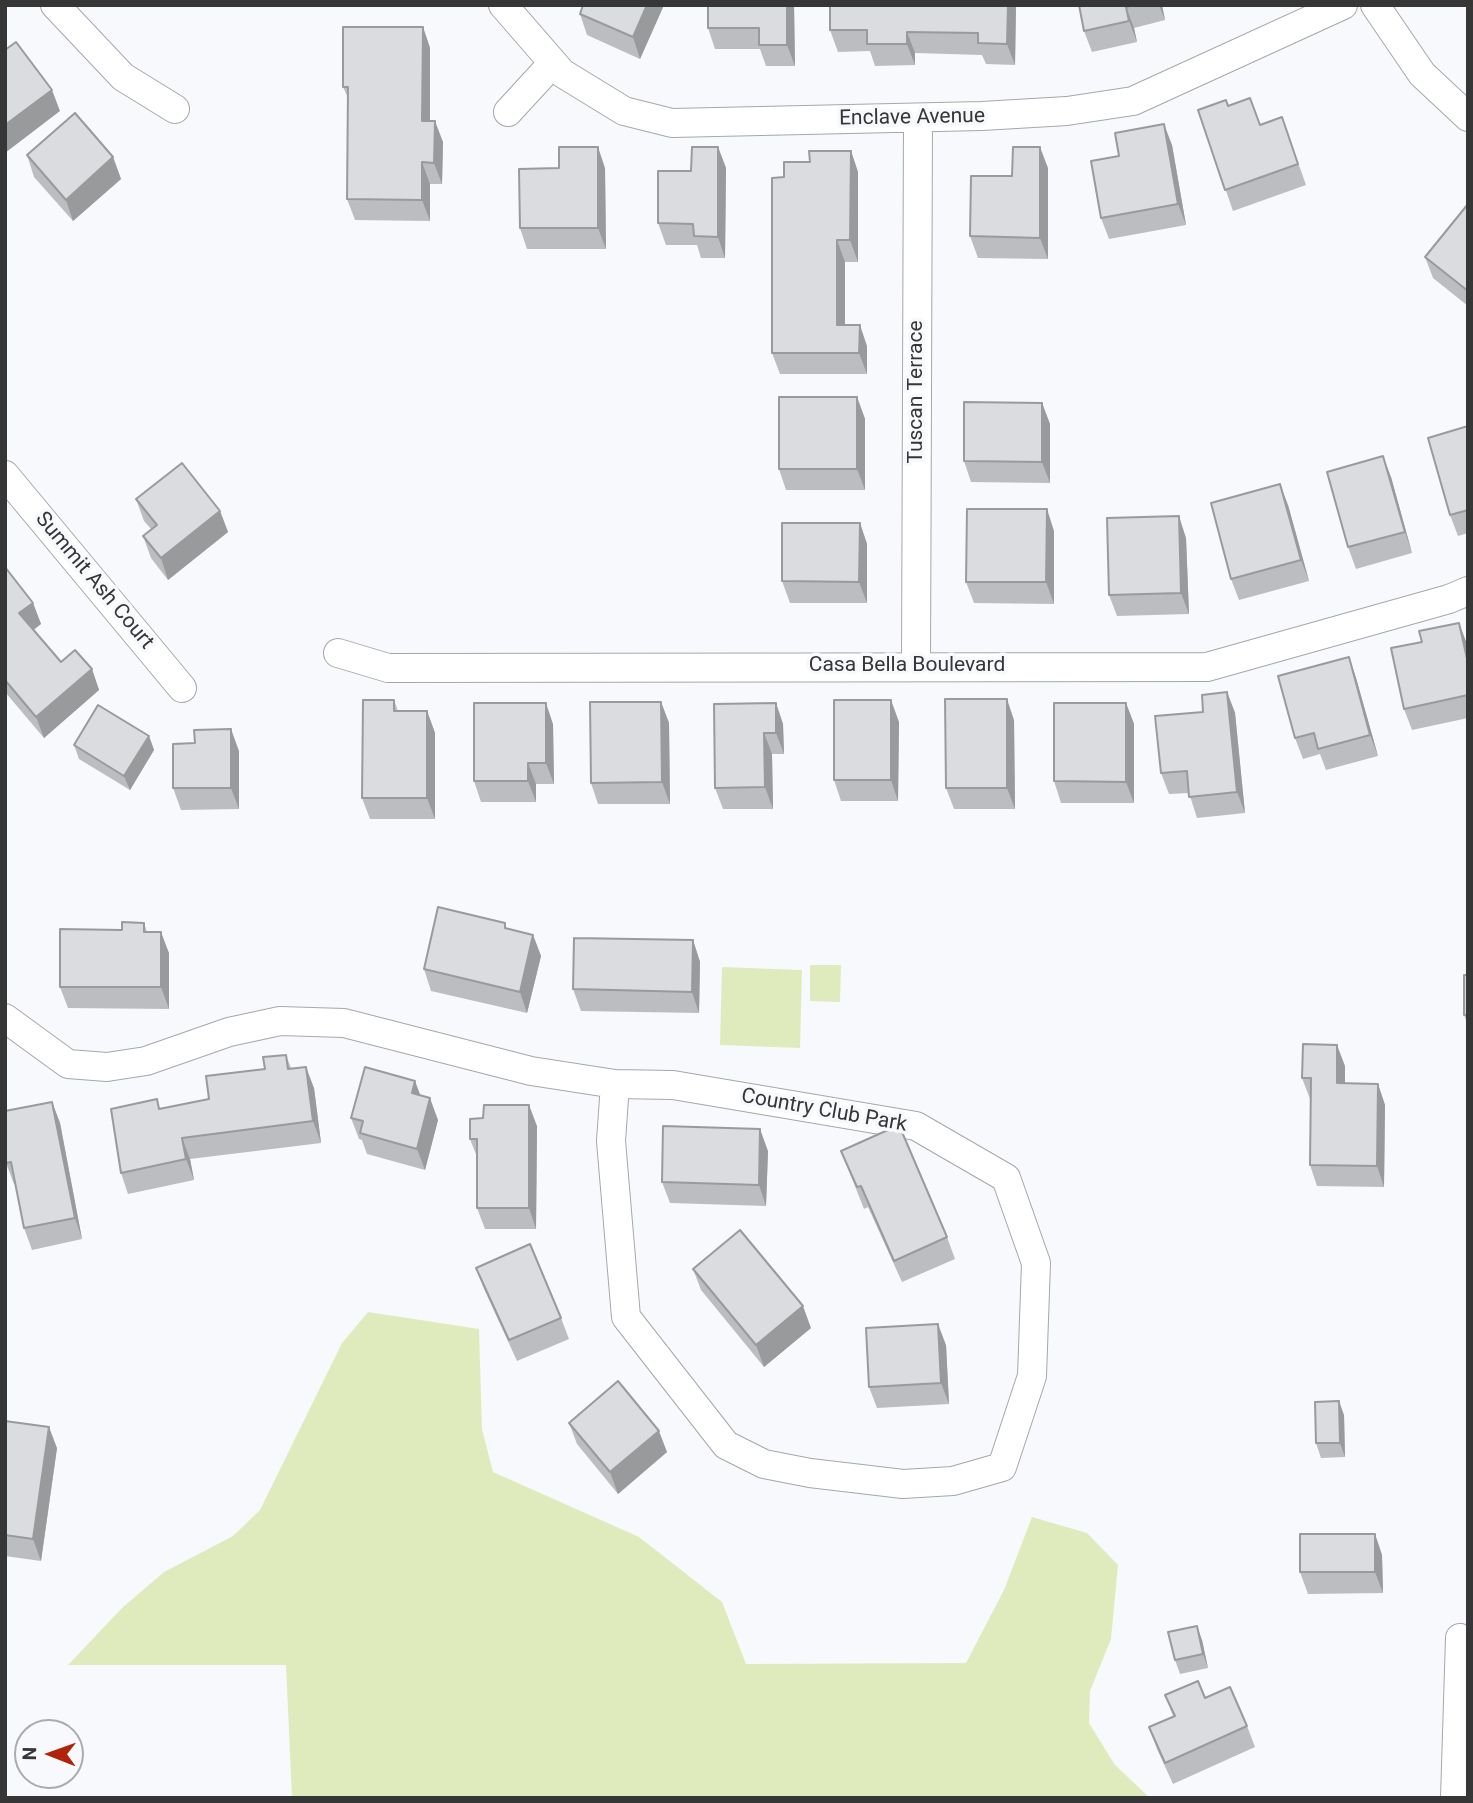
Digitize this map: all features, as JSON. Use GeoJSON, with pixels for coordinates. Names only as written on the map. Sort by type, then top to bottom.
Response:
{"type":"FeatureCollection","features":[{"type":"Feature","properties":{"kind":"street"},"geometry":{"type":"LineString","coordinates":[[55,5],[123,77],[175,109]]}},
{"type":"Feature","properties":{"kind":"street","name":"Enclave Avenue"},"geometry":{"type":"LineString","coordinates":[[503,5],[562,73],[624,111],[672,123],[918,118],[1067,111],[1133,101],[1343,5]]}},
{"type":"Feature","properties":{"kind":"street"},"geometry":{"type":"LineString","coordinates":[[1375,5],[1422,74],[1468,117]]}},
{"type":"Feature","properties":{"kind":"street"},"geometry":{"type":"LineString","coordinates":[[508,112],[553,63]]}},
{"type":"Feature","properties":{"kind":"street","name":"Tuscan Terrace"},"geometry":{"type":"LineString","coordinates":[[916,666],[918,118]]}},
{"type":"Feature","properties":{"kind":"street","name":"Summit Ash Court"},"geometry":{"type":"LineString","coordinates":[[5,475],[182,688]]}},
{"type":"Feature","properties":{"kind":"street","name":"Casa Bella Boulevard"},"geometry":{"type":"LineString","coordinates":[[338,653],[388,668],[1207,667],[1449,599],[1468,591]]}},
{"type":"Feature","properties":{"kind":"street","name":"Country Club Park"},"geometry":{"type":"LineString","coordinates":[[5,1018],[68,1064],[107,1067],[146,1061],[229,1032],[280,1021],[331,1023],[531,1071],[615,1084],[673,1085],[916,1126],[1006,1178],[1036,1263],[1032,1376],[1002,1467],[953,1481],[903,1484],[810,1473],[764,1464],[726,1445],[626,1317],[611,1141],[615,1084]]}},
{"type":"Feature","properties":{"kind":"street"},"geometry":{"type":"LineString","coordinates":[[1455,1798],[1460,1638]]}},
{"type":"Feature","properties":{"kind":"green space"},"geometry":{"type":"Polygon","coordinates":[[[810,965],[841,965],[840,1002],[810,1001],[810,965]]]}},
{"type":"Feature","properties":{"kind":"green space"},"geometry":{"type":"Polygon","coordinates":[[[722,967],[802,970],[800,1048],[720,1045],[722,967]]]}},
{"type":"Feature","properties":{"kind":"green space"},"geometry":{"type":"Polygon","coordinates":[[[368,1312],[479,1329],[482,1429],[493,1472],[639,1537],[722,1602],[746,1664],[966,1663],[1004,1590],[1032,1517],[1087,1533],[1118,1565],[1111,1639],[1090,1691],[1089,1723],[1115,1765],[1150,1798],[292,1798],[286,1665],[68,1665],[122,1608],[164,1572],[233,1536],[260,1510],[342,1343],[368,1312]]]}},
{"type":"Feature","properties":{"kind":"building"},"geometry":{"type":"Polygon","coordinates":[[[583,5],[647,5],[633,37],[580,14],[583,5]]]}},
{"type":"Feature","properties":{"kind":"building"},"geometry":{"type":"Polygon","coordinates":[[[708,5],[787,5],[787,45],[759,45],[759,28],[708,28],[708,5]]]}},
{"type":"Feature","properties":{"kind":"building"},"geometry":{"type":"Polygon","coordinates":[[[830,5],[1008,5],[1007,44],[978,43],[978,33],[907,32],[907,44],[867,44],[867,30],[830,30],[830,5]]]}},
{"type":"Feature","properties":{"kind":"building"},"geometry":{"type":"Polygon","coordinates":[[[1079,5],[1133,5],[1126,7],[1129,21],[1084,31],[1079,5]]]}},
{"type":"Feature","properties":{"kind":"building"},"geometry":{"type":"Polygon","coordinates":[[[343,27],[423,27],[422,121],[435,121],[434,163],[422,162],[422,200],[347,199],[348,87],[343,87],[343,27]]]}},
{"type":"Feature","properties":{"kind":"building"},"geometry":{"type":"Polygon","coordinates":[[[16,42],[52,90],[5,125],[5,50],[16,42]]]}},
{"type":"Feature","properties":{"kind":"building"},"geometry":{"type":"Polygon","coordinates":[[[1250,98],[1260,125],[1282,117],[1298,164],[1225,190],[1198,110],[1226,100],[1228,106],[1250,98]]]}},
{"type":"Feature","properties":{"kind":"building"},"geometry":{"type":"Polygon","coordinates":[[[75,113],[113,157],[66,200],[27,155],[75,113]]]}},
{"type":"Feature","properties":{"kind":"building"},"geometry":{"type":"Polygon","coordinates":[[[1164,124],[1178,204],[1101,218],[1091,161],[1119,156],[1115,133],[1164,124]]]}},
{"type":"Feature","properties":{"kind":"building"},"geometry":{"type":"Polygon","coordinates":[[[559,147],[598,147],[598,228],[520,228],[519,169],[559,168],[559,147]]]}},
{"type":"Feature","properties":{"kind":"building"},"geometry":{"type":"Polygon","coordinates":[[[692,147],[718,147],[718,237],[694,236],[693,224],[658,223],[658,171],[691,171],[692,147]]]}},
{"type":"Feature","properties":{"kind":"building"},"geometry":{"type":"Polygon","coordinates":[[[1013,147],[1040,147],[1040,238],[970,236],[971,176],[1012,176],[1013,147]]]}},
{"type":"Feature","properties":{"kind":"building"},"geometry":{"type":"Polygon","coordinates":[[[809,151],[851,151],[850,240],[837,240],[837,325],[860,325],[859,353],[772,353],[772,178],[784,177],[784,162],[810,162],[809,151]]]}},
{"type":"Feature","properties":{"kind":"building"},"geometry":{"type":"Polygon","coordinates":[[[1468,204],[1468,291],[1425,257],[1468,204]]]}},
{"type":"Feature","properties":{"kind":"building"},"geometry":{"type":"Polygon","coordinates":[[[779,397],[857,397],[857,469],[779,469],[779,397]]]}},
{"type":"Feature","properties":{"kind":"building"},"geometry":{"type":"Polygon","coordinates":[[[964,402],[1042,403],[1042,462],[964,461],[964,402]]]}},
{"type":"Feature","properties":{"kind":"building"},"geometry":{"type":"Polygon","coordinates":[[[1468,426],[1468,510],[1450,515],[1428,438],[1468,426]]]}},
{"type":"Feature","properties":{"kind":"building"},"geometry":{"type":"Polygon","coordinates":[[[1383,456],[1405,532],[1348,547],[1327,472],[1383,456]]]}},
{"type":"Feature","properties":{"kind":"building"},"geometry":{"type":"Polygon","coordinates":[[[182,463],[220,511],[161,558],[143,536],[157,525],[136,499],[182,463]]]}},
{"type":"Feature","properties":{"kind":"building"},"geometry":{"type":"Polygon","coordinates":[[[1280,484],[1301,560],[1231,579],[1211,503],[1280,484]]]}},
{"type":"Feature","properties":{"kind":"building"},"geometry":{"type":"Polygon","coordinates":[[[967,509],[1047,509],[1046,582],[966,582],[967,509]]]}},
{"type":"Feature","properties":{"kind":"building"},"geometry":{"type":"Polygon","coordinates":[[[1179,516],[1181,593],[1109,595],[1107,518],[1179,516]]]}},
{"type":"Feature","properties":{"kind":"building"},"geometry":{"type":"Polygon","coordinates":[[[782,523],[860,523],[859,582],[782,581],[782,523]]]}},
{"type":"Feature","properties":{"kind":"building"},"geometry":{"type":"Polygon","coordinates":[[[5,567],[33,603],[19,613],[61,662],[75,650],[92,669],[36,717],[5,680],[5,567]]]}},
{"type":"Feature","properties":{"kind":"building"},"geometry":{"type":"Polygon","coordinates":[[[1459,623],[1468,663],[1468,695],[1404,709],[1391,648],[1422,642],[1419,631],[1459,623]]]}},
{"type":"Feature","properties":{"kind":"building"},"geometry":{"type":"Polygon","coordinates":[[[1349,657],[1370,735],[1318,749],[1314,733],[1295,738],[1278,676],[1349,657]]]}},
{"type":"Feature","properties":{"kind":"building"},"geometry":{"type":"Polygon","coordinates":[[[1227,692],[1237,792],[1189,797],[1187,771],[1161,773],[1155,716],[1203,712],[1202,695],[1227,692]]]}},
{"type":"Feature","properties":{"kind":"building"},"geometry":{"type":"Polygon","coordinates":[[[945,699],[1007,699],[1007,788],[946,788],[945,699]]]}},
{"type":"Feature","properties":{"kind":"building"},"geometry":{"type":"Polygon","coordinates":[[[363,700],[394,700],[394,711],[427,711],[427,798],[362,798],[363,700]]]}},
{"type":"Feature","properties":{"kind":"building"},"geometry":{"type":"Polygon","coordinates":[[[834,700],[891,700],[891,780],[834,780],[834,700]]]}},
{"type":"Feature","properties":{"kind":"building"},"geometry":{"type":"Polygon","coordinates":[[[590,702],[661,702],[662,782],[591,783],[590,702]]]}},
{"type":"Feature","properties":{"kind":"building"},"geometry":{"type":"Polygon","coordinates":[[[474,703],[546,703],[546,763],[528,763],[528,781],[474,781],[474,703]]]}},
{"type":"Feature","properties":{"kind":"building"},"geometry":{"type":"Polygon","coordinates":[[[776,703],[776,733],[764,733],[765,787],[715,788],[714,704],[776,703]]]}},
{"type":"Feature","properties":{"kind":"building"},"geometry":{"type":"Polygon","coordinates":[[[1054,703],[1126,703],[1126,782],[1054,781],[1054,703]]]}},
{"type":"Feature","properties":{"kind":"building"},"geometry":{"type":"Polygon","coordinates":[[[98,705],[149,736],[124,776],[74,745],[98,705]]]}},
{"type":"Feature","properties":{"kind":"building"},"geometry":{"type":"Polygon","coordinates":[[[231,729],[231,788],[173,788],[173,744],[195,743],[194,730],[231,729]]]}},
{"type":"Feature","properties":{"kind":"building"},"geometry":{"type":"Polygon","coordinates":[[[438,907],[505,923],[505,928],[533,935],[520,992],[424,969],[438,907]]]}},
{"type":"Feature","properties":{"kind":"building"},"geometry":{"type":"Polygon","coordinates":[[[122,922],[144,923],[144,932],[161,932],[161,987],[60,987],[60,929],[122,930],[122,922]]]}},
{"type":"Feature","properties":{"kind":"building"},"geometry":{"type":"Polygon","coordinates":[[[574,938],[693,940],[692,992],[573,989],[574,938]]]}},
{"type":"Feature","properties":{"kind":"building"},"geometry":{"type":"Polygon","coordinates":[[[1464,975],[1468,975],[1468,1015],[1464,1015],[1464,975]]]}},
{"type":"Feature","properties":{"kind":"building"},"geometry":{"type":"Polygon","coordinates":[[[1303,1044],[1337,1045],[1337,1083],[1378,1084],[1377,1166],[1310,1165],[1311,1078],[1302,1078],[1303,1044]]]}},
{"type":"Feature","properties":{"kind":"building"},"geometry":{"type":"Polygon","coordinates":[[[286,1055],[288,1069],[306,1067],[313,1121],[182,1138],[186,1159],[121,1173],[111,1109],[157,1099],[159,1109],[209,1099],[206,1076],[265,1069],[263,1057],[286,1055]]]}},
{"type":"Feature","properties":{"kind":"building"},"geometry":{"type":"Polygon","coordinates":[[[365,1067],[415,1081],[412,1093],[430,1098],[417,1149],[360,1133],[363,1121],[351,1118],[365,1067]]]}},
{"type":"Feature","properties":{"kind":"building"},"geometry":{"type":"Polygon","coordinates":[[[52,1102],[75,1218],[24,1228],[11,1162],[6,1163],[5,1159],[5,1111],[52,1102]]]}},
{"type":"Feature","properties":{"kind":"building"},"geometry":{"type":"Polygon","coordinates":[[[484,1105],[529,1105],[529,1208],[477,1208],[477,1139],[470,1139],[470,1119],[483,1118],[484,1105]]]}},
{"type":"Feature","properties":{"kind":"building"},"geometry":{"type":"Polygon","coordinates":[[[899,1125],[947,1237],[894,1261],[861,1186],[857,1187],[841,1151],[899,1125]]]}},
{"type":"Feature","properties":{"kind":"building"},"geometry":{"type":"Polygon","coordinates":[[[663,1126],[760,1129],[759,1185],[662,1182],[663,1126]]]}},
{"type":"Feature","properties":{"kind":"building"},"geometry":{"type":"Polygon","coordinates":[[[740,1230],[803,1306],[756,1345],[693,1269],[740,1230]]]}},
{"type":"Feature","properties":{"kind":"building"},"geometry":{"type":"Polygon","coordinates":[[[530,1244],[561,1318],[509,1340],[476,1268],[530,1244]]]}},
{"type":"Feature","properties":{"kind":"building"},"geometry":{"type":"Polygon","coordinates":[[[938,1324],[941,1383],[869,1387],[866,1328],[938,1324]]]}},
{"type":"Feature","properties":{"kind":"building"},"geometry":{"type":"Polygon","coordinates":[[[618,1381],[659,1431],[610,1472],[569,1423],[618,1381]]]}},
{"type":"Feature","properties":{"kind":"building"},"geometry":{"type":"Polygon","coordinates":[[[1339,1401],[1340,1443],[1316,1443],[1315,1402],[1339,1401]]]}},
{"type":"Feature","properties":{"kind":"building"},"geometry":{"type":"Polygon","coordinates":[[[5,1421],[49,1427],[33,1539],[5,1535],[5,1421]]]}},
{"type":"Feature","properties":{"kind":"building"},"geometry":{"type":"Polygon","coordinates":[[[1300,1534],[1375,1534],[1375,1572],[1300,1572],[1300,1534]]]}},
{"type":"Feature","properties":{"kind":"building"},"geometry":{"type":"Polygon","coordinates":[[[1197,1626],[1203,1654],[1175,1660],[1168,1632],[1197,1626]]]}},
{"type":"Feature","properties":{"kind":"building"},"geometry":{"type":"Polygon","coordinates":[[[1198,1681],[1205,1698],[1230,1687],[1247,1726],[1165,1763],[1149,1727],[1175,1716],[1165,1695],[1198,1681]]]}}]}
